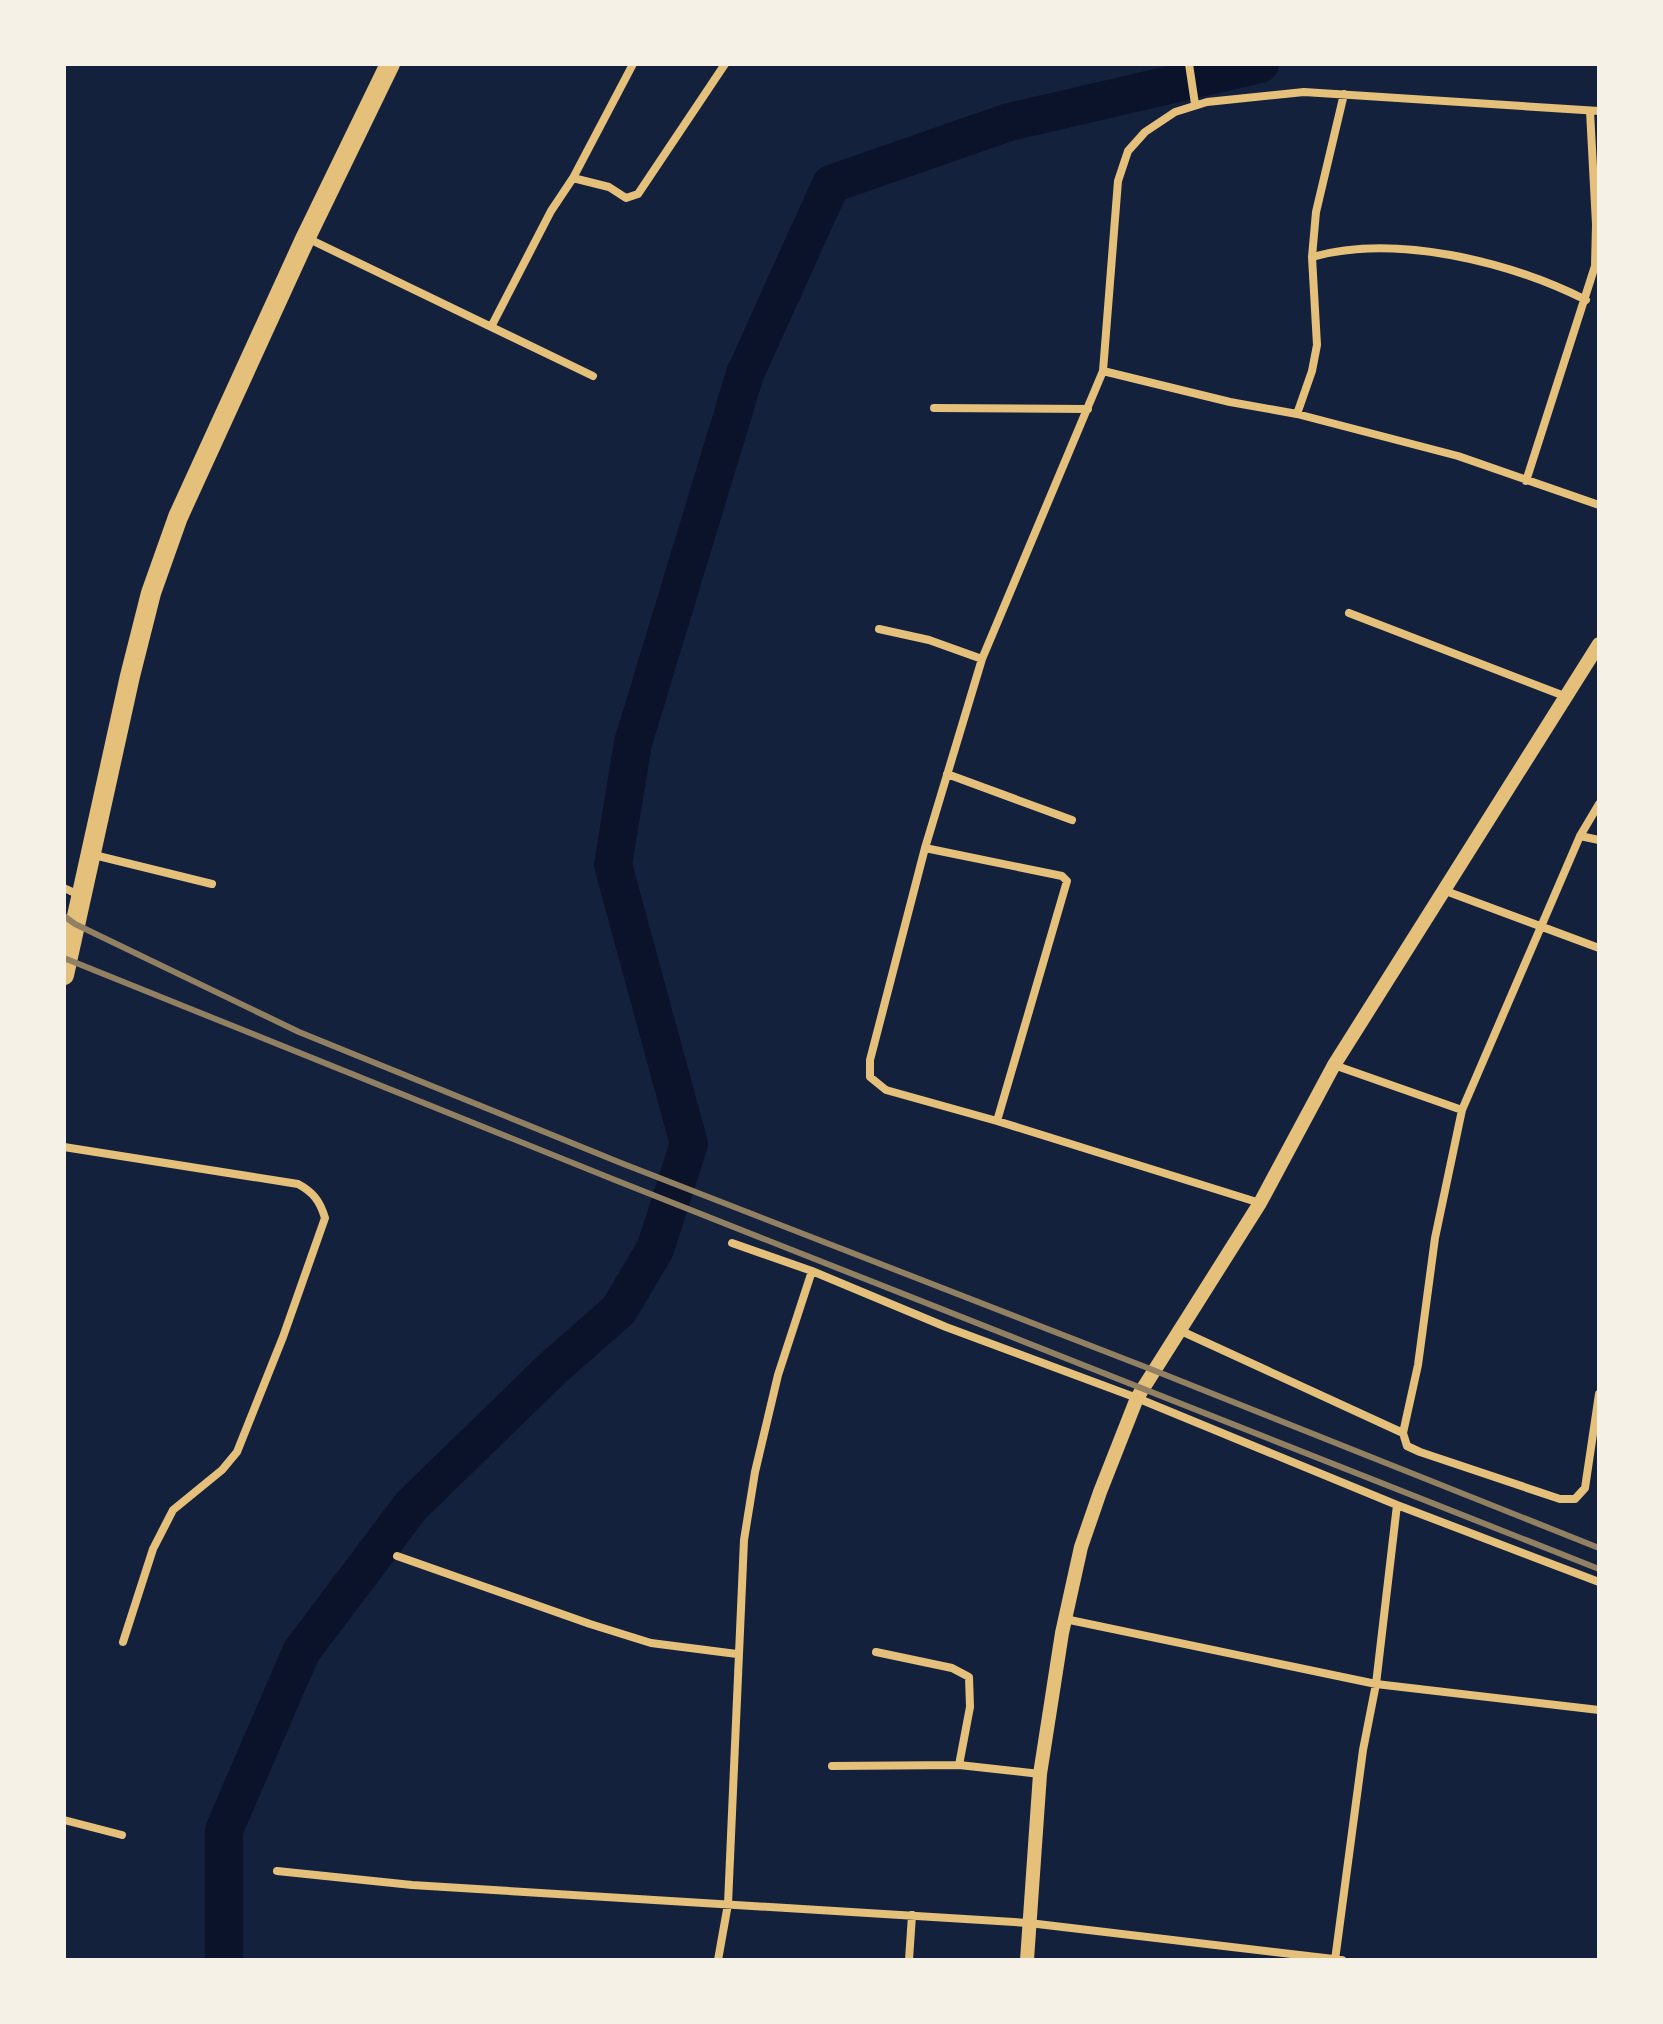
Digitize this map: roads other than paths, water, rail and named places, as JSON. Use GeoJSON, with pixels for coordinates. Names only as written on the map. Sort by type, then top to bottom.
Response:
{"type":"FeatureCollection","features":[{"type":"Feature","properties":{"kind":"main road"},"geometry":{"type":"LineString","coordinates":[[64,975],[72,892],[89,854],[151,593],[178,517],[306,237],[390,64]]}},
{"type":"Feature","properties":{"kind":"street"},"geometry":{"type":"LineString","coordinates":[[491,327],[633,64]]}},
{"type":"Feature","properties":{"kind":"street"},"geometry":{"type":"LineString","coordinates":[[573,178],[609,187],[626,198],[638,194],[725,64]]}},
{"type":"Feature","properties":{"kind":"street"},"geometry":{"type":"LineString","coordinates":[[1189,64],[1194,100]]}},
{"type":"Feature","properties":{"kind":"street"},"geometry":{"type":"LineString","coordinates":[[1260,1203],[997,1121],[886,1090],[870,1077],[870,1060],[925,848],[982,659],[1103,371],[1118,181],[1128,151],[1145,132],[1194,100],[1304,92],[1594,111],[1597,266],[1526,481]]}},
{"type":"Feature","properties":{"kind":"street"},"geometry":{"type":"LineString","coordinates":[[1297,414],[1312,371],[1317,345],[1312,257],[1316,212],[1344,94]]}},
{"type":"Feature","properties":{"kind":"street"},"geometry":{"type":"LineString","coordinates":[[306,237],[593,376]]}},
{"type":"Feature","properties":{"kind":"street"},"geometry":{"type":"LineString","coordinates":[[1312,257],[1371,249],[1424,251],[1472,258],[1515,271],[1586,300]]}},
{"type":"Feature","properties":{"kind":"street"},"geometry":{"type":"LineString","coordinates":[[1103,371],[1230,402],[1297,414],[1458,456],[1599,505]]}},
{"type":"Feature","properties":{"kind":"street"},"geometry":{"type":"LineString","coordinates":[[934,408],[1088,409]]}},
{"type":"Feature","properties":{"kind":"street"},"geometry":{"type":"LineString","coordinates":[[1349,613],[1567,697]]}},
{"type":"Feature","properties":{"kind":"street"},"geometry":{"type":"LineString","coordinates":[[879,629],[929,640],[982,659]]}},
{"type":"Feature","properties":{"kind":"street"},"geometry":{"type":"LineString","coordinates":[[1027,1960],[1040,1774],[1065,1619],[1081,1547],[1137,1398],[1260,1203],[1443,890],[1599,644]]}},
{"type":"Feature","properties":{"kind":"street"},"geometry":{"type":"LineString","coordinates":[[947,774],[1072,820]]}},
{"type":"Feature","properties":{"kind":"street"},"geometry":{"type":"LineString","coordinates":[[1599,804],[1580,836],[1462,1110],[1435,1238],[1418,1365],[1403,1433],[1407,1446],[1420,1452],[1560,1499],[1575,1499],[1585,1488],[1599,1394]]}},
{"type":"Feature","properties":{"kind":"street"},"geometry":{"type":"LineString","coordinates":[[1580,836],[1599,840]]}},
{"type":"Feature","properties":{"kind":"street"},"geometry":{"type":"LineString","coordinates":[[925,848],[1062,876],[1067,881],[997,1121]]}},
{"type":"Feature","properties":{"kind":"street"},"geometry":{"type":"LineString","coordinates":[[89,854],[212,884]]}},
{"type":"Feature","properties":{"kind":"street"},"geometry":{"type":"LineString","coordinates":[[1443,890],[1599,948]]}},
{"type":"Feature","properties":{"kind":"street"},"geometry":{"type":"LineString","coordinates":[[1340,1067],[1462,1110]]}},
{"type":"Feature","properties":{"kind":"street"},"geometry":{"type":"LineString","coordinates":[[64,1147],[298,1184],[308,1189],[320,1202],[325,1218],[283,1337],[237,1452],[222,1470],[173,1510],[153,1549],[123,1642]]}},
{"type":"Feature","properties":{"kind":"street"},"geometry":{"type":"LineString","coordinates":[[732,1243],[812,1271],[946,1327],[1137,1398],[1397,1505],[1599,1582]]}},
{"type":"Feature","properties":{"kind":"street"},"geometry":{"type":"LineString","coordinates":[[718,1960],[728,1904],[744,1540],[755,1472],[778,1375],[812,1271]]}},
{"type":"Feature","properties":{"kind":"street"},"geometry":{"type":"LineString","coordinates":[[1179,1330],[1403,1433]]}},
{"type":"Feature","properties":{"kind":"street"},"geometry":{"type":"LineString","coordinates":[[1335,1960],[1363,1750],[1376,1684],[1397,1505]]}},
{"type":"Feature","properties":{"kind":"street"},"geometry":{"type":"LineString","coordinates":[[397,1556],[651,1643],[737,1654]]}},
{"type":"Feature","properties":{"kind":"street"},"geometry":{"type":"LineString","coordinates":[[1065,1619],[1376,1684],[1599,1710]]}},
{"type":"Feature","properties":{"kind":"street"},"geometry":{"type":"LineString","coordinates":[[876,1652],[952,1668],[969,1677],[970,1707],[959,1765]]}},
{"type":"Feature","properties":{"kind":"street"},"geometry":{"type":"LineString","coordinates":[[832,1766],[959,1765],[1040,1774]]}},
{"type":"Feature","properties":{"kind":"street"},"geometry":{"type":"LineString","coordinates":[[64,1820],[122,1835]]}},
{"type":"Feature","properties":{"kind":"street"},"geometry":{"type":"LineString","coordinates":[[277,1871],[412,1885],[1029,1923],[1342,1960]]}},
{"type":"Feature","properties":{"kind":"street"},"geometry":{"type":"LineString","coordinates":[[909,1960],[912,1915]]}},
{"type":"Feature","properties":{"kind":"waterway"},"geometry":{"type":"LineString","coordinates":[[224,1960],[224,1830],[301,1652],[411,1506],[553,1368],[619,1310],[655,1249],[689,1144],[613,865],[633,743],[745,374],[831,184],[1009,122],[1260,64]]}},
{"type":"Feature","properties":{"kind":"railway"},"geometry":{"type":"LineString","coordinates":[[64,916],[299,1032],[621,1163],[1599,1548]]}},
{"type":"Feature","properties":{"kind":"railway"},"geometry":{"type":"LineString","coordinates":[[64,958],[615,1180],[1599,1569]]}}]}
